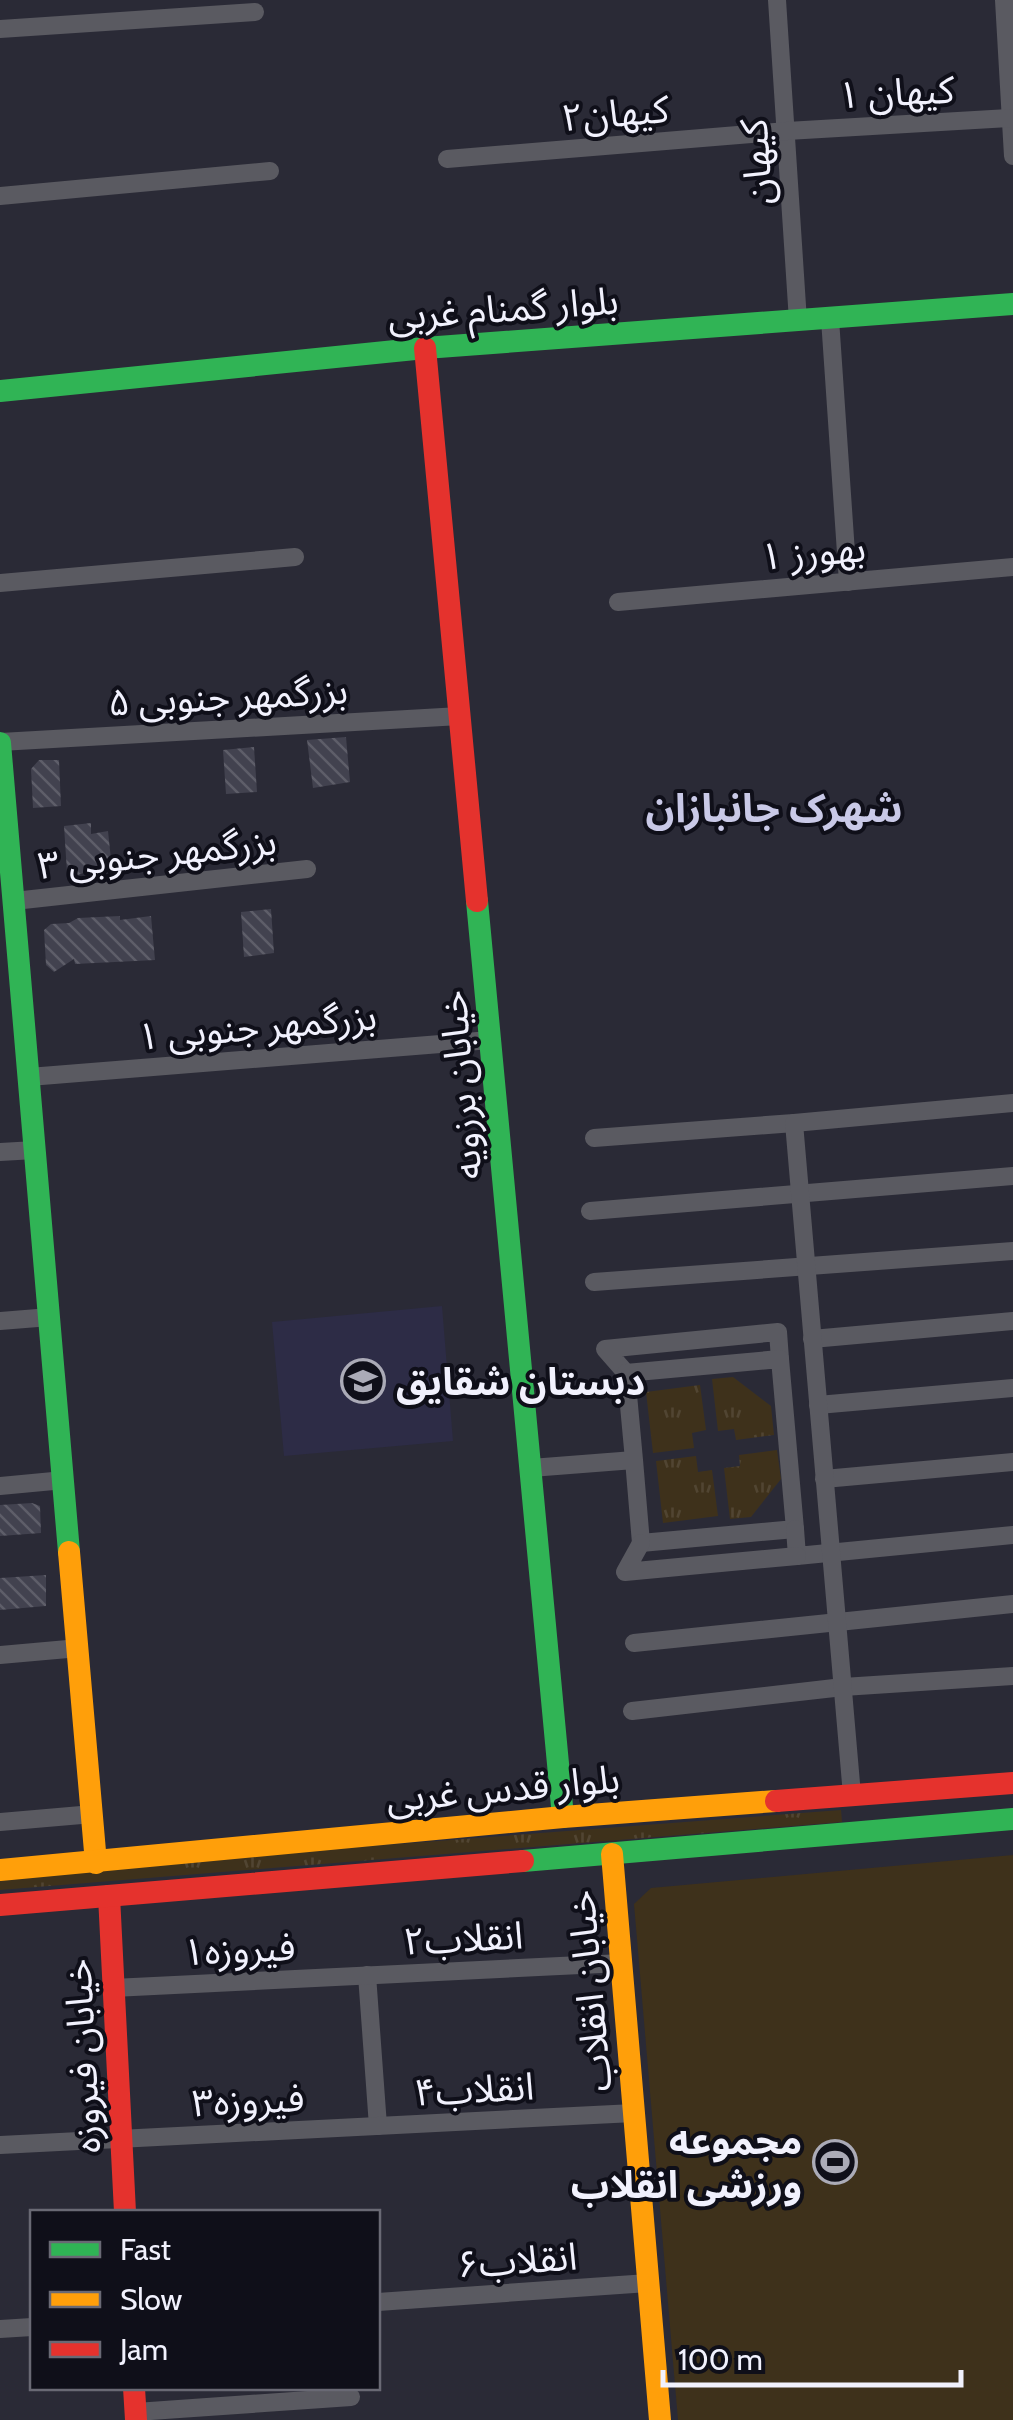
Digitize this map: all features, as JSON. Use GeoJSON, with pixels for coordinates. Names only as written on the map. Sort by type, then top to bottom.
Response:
{"type":"FeatureCollection","features":[{"type":"Feature","properties":{"kind":"main road","name":"بلوار گمنام غربی"},"geometry":{"type":"LineString","coordinates":[[0,391],[425,348],[1013,304]]}},
{"type":"Feature","properties":{"kind":"main road","name":"خیابان برزویه"},"geometry":{"type":"LineString","coordinates":[[425,348],[563,1817]]}},
{"type":"Feature","properties":{"kind":"main road"},"geometry":{"type":"LineString","coordinates":[[0,742],[4,829],[14,901],[11,991],[29,1077],[96,1863]]}},
{"type":"Feature","properties":{"kind":"main road","name":"بلوار قدس غربی"},"geometry":{"type":"LineString","coordinates":[[0,1870],[563,1817],[1013,1782]]}},
{"type":"Feature","properties":{"kind":"main road"},"geometry":{"type":"LineString","coordinates":[[860,1794],[874,1831]]}},
{"type":"Feature","properties":{"kind":"main road","name":"بلوار قدس غربی"},"geometry":{"type":"LineString","coordinates":[[0,1905],[1013,1819]]}},
{"type":"Feature","properties":{"kind":"main road","name":"خیابان انقلاب"},"geometry":{"type":"LineString","coordinates":[[612,1854],[660,2420]]}},
{"type":"Feature","properties":{"kind":"main road","name":"خیابان فیروزه"},"geometry":{"type":"LineString","coordinates":[[109,1896],[125,2210]]}},
{"type":"Feature","properties":{"kind":"main road"},"geometry":{"type":"LineString","coordinates":[[134,2390],[136,2416]]}},
{"type":"Feature","properties":{"kind":"street","name":"کیهان"},"geometry":{"type":"LineString","coordinates":[[777,0],[798,321]]}},
{"type":"Feature","properties":{"kind":"street"},"geometry":{"type":"LineString","coordinates":[[1004,0],[1013,156]]}},
{"type":"Feature","properties":{"kind":"street"},"geometry":{"type":"LineString","coordinates":[[0,30],[256,12]]}},
{"type":"Feature","properties":{"kind":"street","name":"کیهان ۱"},"geometry":{"type":"LineString","coordinates":[[787,131],[1009,118]]}},
{"type":"Feature","properties":{"kind":"street","name":"کیهان۲"},"geometry":{"type":"LineString","coordinates":[[447,159],[787,131]]}},
{"type":"Feature","properties":{"kind":"street"},"geometry":{"type":"LineString","coordinates":[[0,196],[270,171]]}},
{"type":"Feature","properties":{"kind":"street"},"geometry":{"type":"LineString","coordinates":[[830,318],[848,582]]}},
{"type":"Feature","properties":{"kind":"street"},"geometry":{"type":"LineString","coordinates":[[0,583],[295,556]]}},
{"type":"Feature","properties":{"kind":"street","name":"بهورز ۱"},"geometry":{"type":"LineString","coordinates":[[618,602],[1013,567]]}},
{"type":"Feature","properties":{"kind":"street","name":"بزرگمهر جنوبی ۵"},"geometry":{"type":"LineString","coordinates":[[0,742],[460,716]]}},
{"type":"Feature","properties":{"kind":"street","name":"بزرگمهر جنوبی ۳"},"geometry":{"type":"LineString","coordinates":[[14,901],[307,870]]}},
{"type":"Feature","properties":{"kind":"street","name":"بزرگمهر جنوبی ۱"},"geometry":{"type":"LineString","coordinates":[[29,1077],[490,1040]]}},
{"type":"Feature","properties":{"kind":"street"},"geometry":{"type":"LineString","coordinates":[[594,1138],[1013,1103]]}},
{"type":"Feature","properties":{"kind":"street"},"geometry":{"type":"LineString","coordinates":[[794,1124],[836,1621],[860,1794]]}},
{"type":"Feature","properties":{"kind":"street"},"geometry":{"type":"LineString","coordinates":[[0,1152],[35,1150]]}},
{"type":"Feature","properties":{"kind":"street"},"geometry":{"type":"LineString","coordinates":[[590,1211],[1013,1176]]}},
{"type":"Feature","properties":{"kind":"street"},"geometry":{"type":"LineString","coordinates":[[594,1282],[1013,1251]]}},
{"type":"Feature","properties":{"kind":"street"},"geometry":{"type":"LineString","coordinates":[[0,1321],[50,1316]]}},
{"type":"Feature","properties":{"kind":"street"},"geometry":{"type":"LineString","coordinates":[[812,1339],[1013,1320]]}},
{"type":"Feature","properties":{"kind":"street"},"geometry":{"type":"LineString","coordinates":[[797,1556],[778,1332],[605,1350],[626,1373],[642,1543],[625,1572],[831,1553],[1013,1535]]}},
{"type":"Feature","properties":{"kind":"street"},"geometry":{"type":"LineString","coordinates":[[626,1373],[780,1359]]}},
{"type":"Feature","properties":{"kind":"street"},"geometry":{"type":"LineString","coordinates":[[818,1405],[1013,1388]]}},
{"type":"Feature","properties":{"kind":"street"},"geometry":{"type":"LineString","coordinates":[[531,1468],[634,1460]]}},
{"type":"Feature","properties":{"kind":"street"},"geometry":{"type":"LineString","coordinates":[[824,1479],[1013,1462]]}},
{"type":"Feature","properties":{"kind":"street"},"geometry":{"type":"LineString","coordinates":[[0,1486],[64,1480]]}},
{"type":"Feature","properties":{"kind":"street"},"geometry":{"type":"LineString","coordinates":[[642,1543],[794,1529]]}},
{"type":"Feature","properties":{"kind":"street"},"geometry":{"type":"LineString","coordinates":[[634,1643],[1013,1604]]}},
{"type":"Feature","properties":{"kind":"street"},"geometry":{"type":"LineString","coordinates":[[0,1656],[78,1648]]}},
{"type":"Feature","properties":{"kind":"street"},"geometry":{"type":"LineString","coordinates":[[632,1710],[843,1687],[1013,1676]]}},
{"type":"Feature","properties":{"kind":"street"},"geometry":{"type":"LineString","coordinates":[[0,1822],[93,1814]]}},
{"type":"Feature","properties":{"kind":"street","name":"انقلاب۲"},"geometry":{"type":"LineString","coordinates":[[368,1976],[622,1963]]}},
{"type":"Feature","properties":{"kind":"street"},"geometry":{"type":"LineString","coordinates":[[368,1976],[378,2126]]}},
{"type":"Feature","properties":{"kind":"street","name":"فیروزه۱"},"geometry":{"type":"LineString","coordinates":[[114,1988],[368,1976]]}},
{"type":"Feature","properties":{"kind":"street","name":"انقلاب۴"},"geometry":{"type":"LineString","coordinates":[[378,2126],[634,2113]]}},
{"type":"Feature","properties":{"kind":"street","name":"فیروزه۳"},"geometry":{"type":"LineString","coordinates":[[0,2145],[378,2126]]}},
{"type":"Feature","properties":{"kind":"street","name":"انقلاب۶"},"geometry":{"type":"LineString","coordinates":[[384,2302],[648,2283]]}},
{"type":"Feature","properties":{"kind":"street"},"geometry":{"type":"LineString","coordinates":[[0,2329],[30,2327]]}},
{"type":"Feature","properties":{"kind":"street"},"geometry":{"type":"LineString","coordinates":[[136,2416],[351,2397]]}},
{"type":"Feature","properties":{"kind":"shaded area","name":"دبستان شقایق"},"geometry":{"type":"Polygon","coordinates":[[[442,1306],[453,1441],[284,1456],[272,1322],[442,1306]]]}},
{"type":"Feature","properties":{"kind":"green space"},"geometry":{"type":"Polygon","coordinates":[[[733,1377],[771,1406],[774,1435],[736,1440],[734,1429],[718,1431],[712,1379],[733,1377]]]}},
{"type":"Feature","properties":{"kind":"green space"},"geometry":{"type":"Polygon","coordinates":[[[700,1385],[706,1430],[692,1433],[694,1448],[653,1453],[646,1392],[700,1385]]]}},
{"type":"Feature","properties":{"kind":"green space"},"geometry":{"type":"Polygon","coordinates":[[[777,1450],[781,1479],[751,1517],[730,1519],[724,1468],[740,1466],[739,1455],[777,1450]]]}},
{"type":"Feature","properties":{"kind":"green space"},"geometry":{"type":"Polygon","coordinates":[[[696,1456],[698,1472],[712,1470],[718,1516],[663,1523],[656,1461],[696,1456]]]}},
{"type":"Feature","properties":{"kind":"green space"},"geometry":{"type":"Polygon","coordinates":[[[841,1810],[842,1822],[0,1890],[0,1879],[841,1810]]]}},
{"type":"Feature","properties":{"kind":"green space","name":"مجموعه ورزشی انقلاب"},"geometry":{"type":"Polygon","coordinates":[[[1013,1855],[1013,2420],[678,2420],[634,1904],[651,1888],[1013,1855]]]}},
{"type":"Feature","properties":{"kind":"building"},"geometry":{"type":"Polygon","coordinates":[[[346,737],[350,782],[313,788],[307,740],[346,737]]]}},
{"type":"Feature","properties":{"kind":"building"},"geometry":{"type":"Polygon","coordinates":[[[254,747],[257,792],[226,794],[223,750],[254,747]]]}},
{"type":"Feature","properties":{"kind":"building"},"geometry":{"type":"Polygon","coordinates":[[[39,760],[59,760],[61,806],[33,808],[31,769],[39,760]]]}},
{"type":"Feature","properties":{"kind":"building"},"geometry":{"type":"Polygon","coordinates":[[[91,823],[91,834],[108,831],[112,869],[94,869],[78,875],[67,872],[64,826],[91,823]]]}},
{"type":"Feature","properties":{"kind":"building"},"geometry":{"type":"Polygon","coordinates":[[[271,909],[274,953],[244,957],[241,912],[271,909]]]}},
{"type":"Feature","properties":{"kind":"building"},"geometry":{"type":"Polygon","coordinates":[[[120,916],[120,920],[151,916],[155,960],[75,964],[74,959],[54,972],[46,965],[44,930],[51,924],[120,916]]]}},
{"type":"Feature","properties":{"kind":"building"},"geometry":{"type":"Polygon","coordinates":[[[0,1505],[40,1506],[41,1533],[0,1536],[0,1505]]]}},
{"type":"Feature","properties":{"kind":"building"},"geometry":{"type":"Polygon","coordinates":[[[46,1575],[46,1606],[0,1610],[0,1578],[46,1575]]]}},
{"type":"Feature","properties":{"kind":"traffic: fast"},"geometry":{"type":"LineString","coordinates":[[0,391],[425,348],[1013,304]]}},
{"type":"Feature","properties":{"kind":"traffic: fast"},"geometry":{"type":"LineString","coordinates":[[0,743],[69,1552]]}},
{"type":"Feature","properties":{"kind":"traffic: fast"},"geometry":{"type":"LineString","coordinates":[[477,901],[563,1817]]}},
{"type":"Feature","properties":{"kind":"traffic: fast"},"geometry":{"type":"LineString","coordinates":[[523,1861],[1013,1819]]}},
{"type":"Feature","properties":{"kind":"traffic: slow"},"geometry":{"type":"LineString","coordinates":[[69,1552],[96,1863]]}},
{"type":"Feature","properties":{"kind":"traffic: slow"},"geometry":{"type":"LineString","coordinates":[[0,1870],[776,1801]]}},
{"type":"Feature","properties":{"kind":"traffic: slow"},"geometry":{"type":"LineString","coordinates":[[612,1854],[660,2420]]}},
{"type":"Feature","properties":{"kind":"traffic: jam"},"geometry":{"type":"LineString","coordinates":[[425,348],[477,901]]}},
{"type":"Feature","properties":{"kind":"traffic: jam"},"geometry":{"type":"LineString","coordinates":[[776,1801],[1013,1783]]}},
{"type":"Feature","properties":{"kind":"traffic: jam"},"geometry":{"type":"LineString","coordinates":[[0,1905],[523,1861]]}},
{"type":"Feature","properties":{"kind":"traffic: jam"},"geometry":{"type":"LineString","coordinates":[[109,1896],[125,2210]]}},
{"type":"Feature","properties":{"kind":"traffic: jam"},"geometry":{"type":"LineString","coordinates":[[134,2390],[136,2420]]}},
{"type":"Feature","properties":{"kind":"place","name":"دبستان شقایق"},"geometry":{"type":"Point","coordinates":[363,1381]}},
{"type":"Feature","properties":{"kind":"place","name":"مجموعه ورزشی انقلاب"},"geometry":{"type":"Point","coordinates":[835,2162]}},
{"type":"Feature","properties":{"kind":"district","name":"شهرک جانبازان"},"geometry":{"type":"Point","coordinates":[774,807]}}]}
